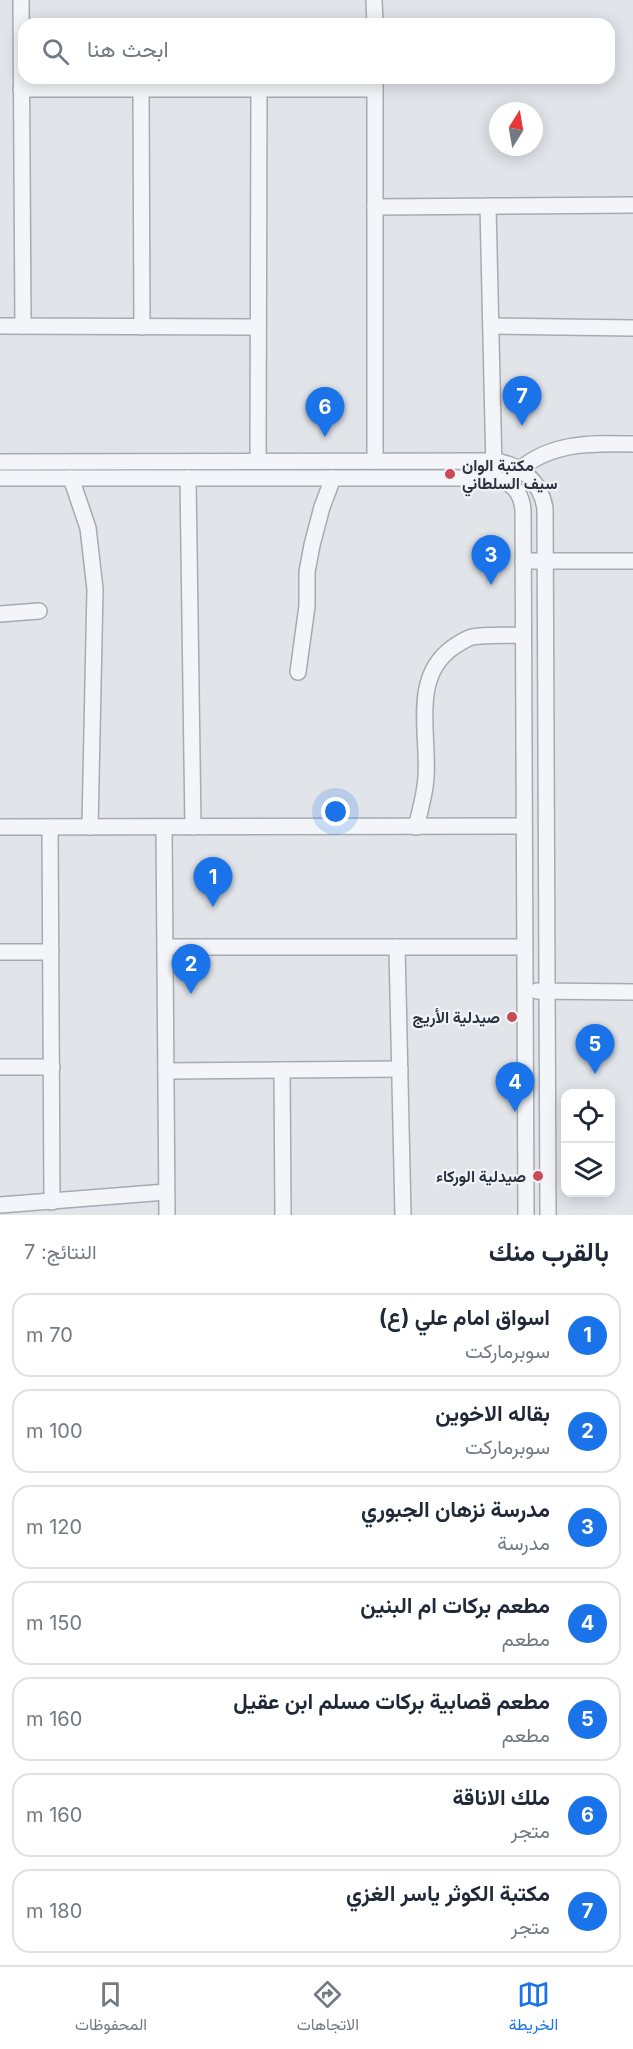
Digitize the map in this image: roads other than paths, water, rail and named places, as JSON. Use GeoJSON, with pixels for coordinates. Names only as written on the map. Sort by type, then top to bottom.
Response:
{"type":"FeatureCollection","features":[{"type":"Feature","properties":{"kind":"street"},"geometry":{"type":"LineString","coordinates":[[21,0],[21,18]]}},
{"type":"Feature","properties":{"kind":"street"},"geometry":{"type":"LineString","coordinates":[[375,0],[375,18]]}},
{"type":"Feature","properties":{"kind":"street"},"geometry":{"type":"LineString","coordinates":[[21,84],[23,326]]}},
{"type":"Feature","properties":{"kind":"street"},"geometry":{"type":"LineString","coordinates":[[21,89],[259,89],[375,84],[375,461]]}},
{"type":"Feature","properties":{"kind":"street"},"geometry":{"type":"LineString","coordinates":[[141,89],[142,327]]}},
{"type":"Feature","properties":{"kind":"street"},"geometry":{"type":"LineString","coordinates":[[258,461],[259,89]]}},
{"type":"Feature","properties":{"kind":"street"},"geometry":{"type":"LineString","coordinates":[[375,207],[633,205]]}},
{"type":"Feature","properties":{"kind":"street"},"geometry":{"type":"LineString","coordinates":[[488,206],[494,478]]}},
{"type":"Feature","properties":{"kind":"street"},"geometry":{"type":"LineString","coordinates":[[0,326],[258,327]]}},
{"type":"Feature","properties":{"kind":"street"},"geometry":{"type":"LineString","coordinates":[[491,326],[633,328]]}},
{"type":"Feature","properties":{"kind":"street"},"geometry":{"type":"LineString","coordinates":[[509,483],[521,469],[541,456],[568,447],[585,444],[633,444]]}},
{"type":"Feature","properties":{"kind":"street"},"geometry":{"type":"LineString","coordinates":[[0,462],[493,461],[521,469],[535,482],[545,508],[548,1215]]}},
{"type":"Feature","properties":{"kind":"street"},"geometry":{"type":"LineString","coordinates":[[0,478],[494,478],[509,483],[516,489],[523,503],[526,1215]]}},
{"type":"Feature","properties":{"kind":"street"},"geometry":{"type":"LineString","coordinates":[[71,478],[88,528],[95,590],[90,827]]}},
{"type":"Feature","properties":{"kind":"street"},"geometry":{"type":"LineString","coordinates":[[188,478],[193,827]]}},
{"type":"Feature","properties":{"kind":"street"},"geometry":{"type":"LineString","coordinates":[[298,672],[307,606],[307,572],[322,507],[333,478]]}},
{"type":"Feature","properties":{"kind":"street"},"geometry":{"type":"LineString","coordinates":[[523,561],[633,561]]}},
{"type":"Feature","properties":{"kind":"street"},"geometry":{"type":"LineString","coordinates":[[0,615],[39,611]]}},
{"type":"Feature","properties":{"kind":"street"},"geometry":{"type":"LineString","coordinates":[[416,827],[426,779],[425,704],[427,685],[433,668],[442,656],[460,642],[472,637],[523,635]]}},
{"type":"Feature","properties":{"kind":"street"},"geometry":{"type":"LineString","coordinates":[[0,828],[524,826]]}},
{"type":"Feature","properties":{"kind":"street"},"geometry":{"type":"LineString","coordinates":[[50,827],[52,1202]]}},
{"type":"Feature","properties":{"kind":"street"},"geometry":{"type":"LineString","coordinates":[[164,827],[167,1215]]}},
{"type":"Feature","properties":{"kind":"street"},"geometry":{"type":"LineString","coordinates":[[165,947],[524,946]]}},
{"type":"Feature","properties":{"kind":"street"},"geometry":{"type":"LineString","coordinates":[[397,947],[403,1215]]}},
{"type":"Feature","properties":{"kind":"street"},"geometry":{"type":"LineString","coordinates":[[0,952],[51,952]]}},
{"type":"Feature","properties":{"kind":"street"},"geometry":{"type":"LineString","coordinates":[[525,991],[633,992]]}},
{"type":"Feature","properties":{"kind":"street"},"geometry":{"type":"LineString","coordinates":[[0,1067],[52,1067]]}},
{"type":"Feature","properties":{"kind":"street"},"geometry":{"type":"LineString","coordinates":[[165,1071],[400,1070]]}},
{"type":"Feature","properties":{"kind":"street"},"geometry":{"type":"LineString","coordinates":[[282,1071],[283,1215]]}},
{"type":"Feature","properties":{"kind":"street"},"geometry":{"type":"LineString","coordinates":[[0,1205],[166,1192]]}},
{"type":"Feature","properties":{"kind":"place","name":"مكتبة الكوثر ياسر الغزي"},"geometry":{"type":"Point","coordinates":[522,426]}},
{"type":"Feature","properties":{"kind":"place","name":"ملك الاناقة"},"geometry":{"type":"Point","coordinates":[325,437]}},
{"type":"Feature","properties":{"kind":"place","name":"مكتبة الوان سيف السلطاني"},"geometry":{"type":"Point","coordinates":[450,474]}},
{"type":"Feature","properties":{"kind":"place","name":"مدرسة نزهان الجبوري"},"geometry":{"type":"Point","coordinates":[491,585]}},
{"type":"Feature","properties":{"kind":"place","name":"اسواق امام علي (ع)"},"geometry":{"type":"Point","coordinates":[213,907]}},
{"type":"Feature","properties":{"kind":"place","name":"بقاله الاخوين"},"geometry":{"type":"Point","coordinates":[191,994]}},
{"type":"Feature","properties":{"kind":"place","name":"صيدلية الأريج"},"geometry":{"type":"Point","coordinates":[512,1017]}},
{"type":"Feature","properties":{"kind":"place","name":"مطعم قصابية بركات مسلم ابن عقيل"},"geometry":{"type":"Point","coordinates":[595,1074]}},
{"type":"Feature","properties":{"kind":"place","name":"مطعم بركات ام البنين"},"geometry":{"type":"Point","coordinates":[515,1112]}},
{"type":"Feature","properties":{"kind":"place","name":"صيدلية الوركاء"},"geometry":{"type":"Point","coordinates":[538,1176]}}]}
